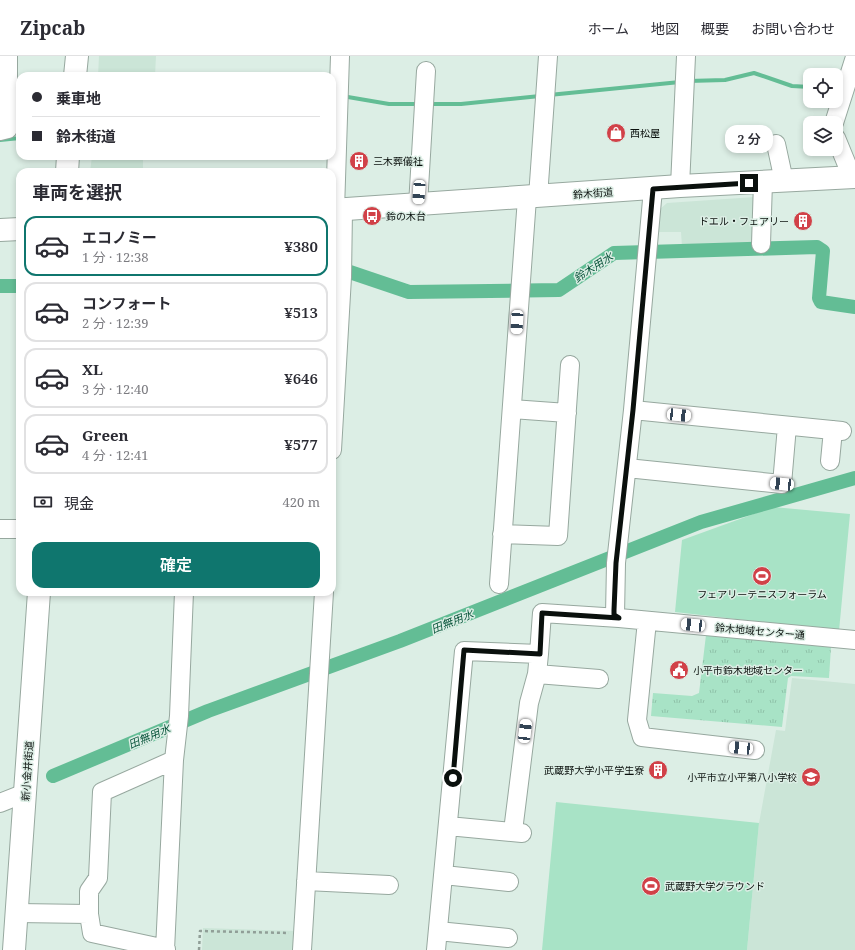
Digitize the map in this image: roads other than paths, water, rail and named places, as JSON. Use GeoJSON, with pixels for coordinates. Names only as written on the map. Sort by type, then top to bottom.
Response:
{"type":"FeatureCollection","features":[{"type":"Feature","properties":{"kind":"main road"},"geometry":{"type":"LineString","coordinates":[[75,72],[77,56]]}},
{"type":"Feature","properties":{"kind":"main road","name":"鈴木街道"},"geometry":{"type":"LineString","coordinates":[[337,210],[532,198],[680,186],[854,177]]}},
{"type":"Feature","properties":{"kind":"main road"},"geometry":{"type":"LineString","coordinates":[[0,230],[16,229]]}},
{"type":"Feature","properties":{"kind":"main road","name":"新小金井街道"},"geometry":{"type":"LineString","coordinates":[[14,950],[39,596]]}},
{"type":"Feature","properties":{"kind":"street"},"geometry":{"type":"LineString","coordinates":[[0,131],[8,129],[8,56]]}},
{"type":"Feature","properties":{"kind":"street"},"geometry":{"type":"LineString","coordinates":[[336,378],[342,270],[337,210],[340,56]]}},
{"type":"Feature","properties":{"kind":"street"},"geometry":{"type":"LineString","coordinates":[[499,584],[519,289],[532,198],[548,56]]}},
{"type":"Feature","properties":{"kind":"street"},"geometry":{"type":"LineString","coordinates":[[680,186],[686,56]]}},
{"type":"Feature","properties":{"kind":"street"},"geometry":{"type":"LineString","coordinates":[[836,116],[854,61]]}},
{"type":"Feature","properties":{"kind":"street"},"geometry":{"type":"LineString","coordinates":[[418,205],[426,71]]}},
{"type":"Feature","properties":{"kind":"street"},"geometry":{"type":"LineString","coordinates":[[761,244],[773,181],[776,144]]}},
{"type":"Feature","properties":{"kind":"street"},"geometry":{"type":"LineString","coordinates":[[843,153],[854,177]]}},
{"type":"Feature","properties":{"kind":"street"},"geometry":{"type":"LineString","coordinates":[[619,618],[614,615],[617,555],[633,410],[653,189]]}},
{"type":"Feature","properties":{"kind":"street"},"geometry":{"type":"LineString","coordinates":[[502,534],[558,536],[570,365]]}},
{"type":"Feature","properties":{"kind":"street"},"geometry":{"type":"LineString","coordinates":[[512,409],[567,413]]}},
{"type":"Feature","properties":{"kind":"street"},"geometry":{"type":"LineString","coordinates":[[633,410],[837,431],[830,460]]}},
{"type":"Feature","properties":{"kind":"street"},"geometry":{"type":"LineString","coordinates":[[627,468],[782,484],[787,426]]}},
{"type":"Feature","properties":{"kind":"street"},"geometry":{"type":"LineString","coordinates":[[0,529],[16,529]]}},
{"type":"Feature","properties":{"kind":"street"},"geometry":{"type":"LineString","coordinates":[[174,760],[102,792],[98,836],[98,878],[89,891],[89,914],[92,933],[166,950],[174,760],[178,721],[184,596]]}},
{"type":"Feature","properties":{"kind":"street"},"geometry":{"type":"LineString","coordinates":[[303,941],[324,596]]}},
{"type":"Feature","properties":{"kind":"street","name":"鈴木地域センター通"},"geometry":{"type":"LineString","coordinates":[[540,654],[542,613],[619,618],[855,640]]}},
{"type":"Feature","properties":{"kind":"street"},"geometry":{"type":"LineString","coordinates":[[647,621],[637,720],[642,737],[755,750]]}},
{"type":"Feature","properties":{"kind":"street"},"geometry":{"type":"LineString","coordinates":[[436,950],[464,650],[540,654],[537,674],[529,703],[518,832],[448,826]]}},
{"type":"Feature","properties":{"kind":"street"},"geometry":{"type":"LineString","coordinates":[[537,674],[599,680]]}},
{"type":"Feature","properties":{"kind":"street"},"geometry":{"type":"LineString","coordinates":[[0,803],[25,793]]}},
{"type":"Feature","properties":{"kind":"street"},"geometry":{"type":"LineString","coordinates":[[444,875],[509,882]]}},
{"type":"Feature","properties":{"kind":"street"},"geometry":{"type":"LineString","coordinates":[[306,880],[389,884]]}},
{"type":"Feature","properties":{"kind":"street"},"geometry":{"type":"LineString","coordinates":[[17,913],[89,914]]}},
{"type":"Feature","properties":{"kind":"street"},"geometry":{"type":"LineString","coordinates":[[438,931],[508,938]]}},
{"type":"Feature","properties":{"kind":"waterway"},"geometry":{"type":"LineString","coordinates":[[688,81],[725,80],[754,73],[792,86],[803,87]]}},
{"type":"Feature","properties":{"kind":"waterway"},"geometry":{"type":"LineString","coordinates":[[549,95],[680,82]]}},
{"type":"Feature","properties":{"kind":"waterway"},"geometry":{"type":"LineString","coordinates":[[342,96],[389,104],[419,104]]}},
{"type":"Feature","properties":{"kind":"waterway"},"geometry":{"type":"LineString","coordinates":[[428,104],[461,104],[540,96]]}},
{"type":"Feature","properties":{"kind":"waterway"},"geometry":{"type":"LineString","coordinates":[[0,140],[16,138]]}},
{"type":"Feature","properties":{"kind":"waterway","name":"鈴木用水"},"geometry":{"type":"LineString","coordinates":[[336,267],[409,292],[559,290],[614,253],[817,247],[823,251],[819,298],[821,302],[855,307]]}},
{"type":"Feature","properties":{"kind":"waterway","name":"鈴木用水"},"geometry":{"type":"LineString","coordinates":[[0,286],[16,286]]}},
{"type":"Feature","properties":{"kind":"waterway","name":"田無用水"},"geometry":{"type":"LineString","coordinates":[[53,776],[208,711],[400,641],[701,522],[855,478]]}},
{"type":"Feature","properties":{"kind":"place","name":"西松屋"},"geometry":{"type":"Point","coordinates":[616,133]}},
{"type":"Feature","properties":{"kind":"place","name":"三木葬儀社"},"geometry":{"type":"Point","coordinates":[359,161]}},
{"type":"Feature","properties":{"kind":"place","name":"鈴の木台"},"geometry":{"type":"Point","coordinates":[372,216]}},
{"type":"Feature","properties":{"kind":"place","name":"ドエル・フェアリー"},"geometry":{"type":"Point","coordinates":[803,221]}},
{"type":"Feature","properties":{"kind":"place","name":"フェアリーテニスフォーラム"},"geometry":{"type":"Point","coordinates":[762,576]}},
{"type":"Feature","properties":{"kind":"place","name":"小平市鈴木地域センター"},"geometry":{"type":"Point","coordinates":[679,670]}},
{"type":"Feature","properties":{"kind":"place","name":"武蔵野大学小平学生寮"},"geometry":{"type":"Point","coordinates":[658,770]}},
{"type":"Feature","properties":{"kind":"place","name":"小平市立小平第八小学校"},"geometry":{"type":"Point","coordinates":[811,777]}},
{"type":"Feature","properties":{"kind":"place","name":"武蔵野大学グラウンド"},"geometry":{"type":"Point","coordinates":[651,886]}}]}
